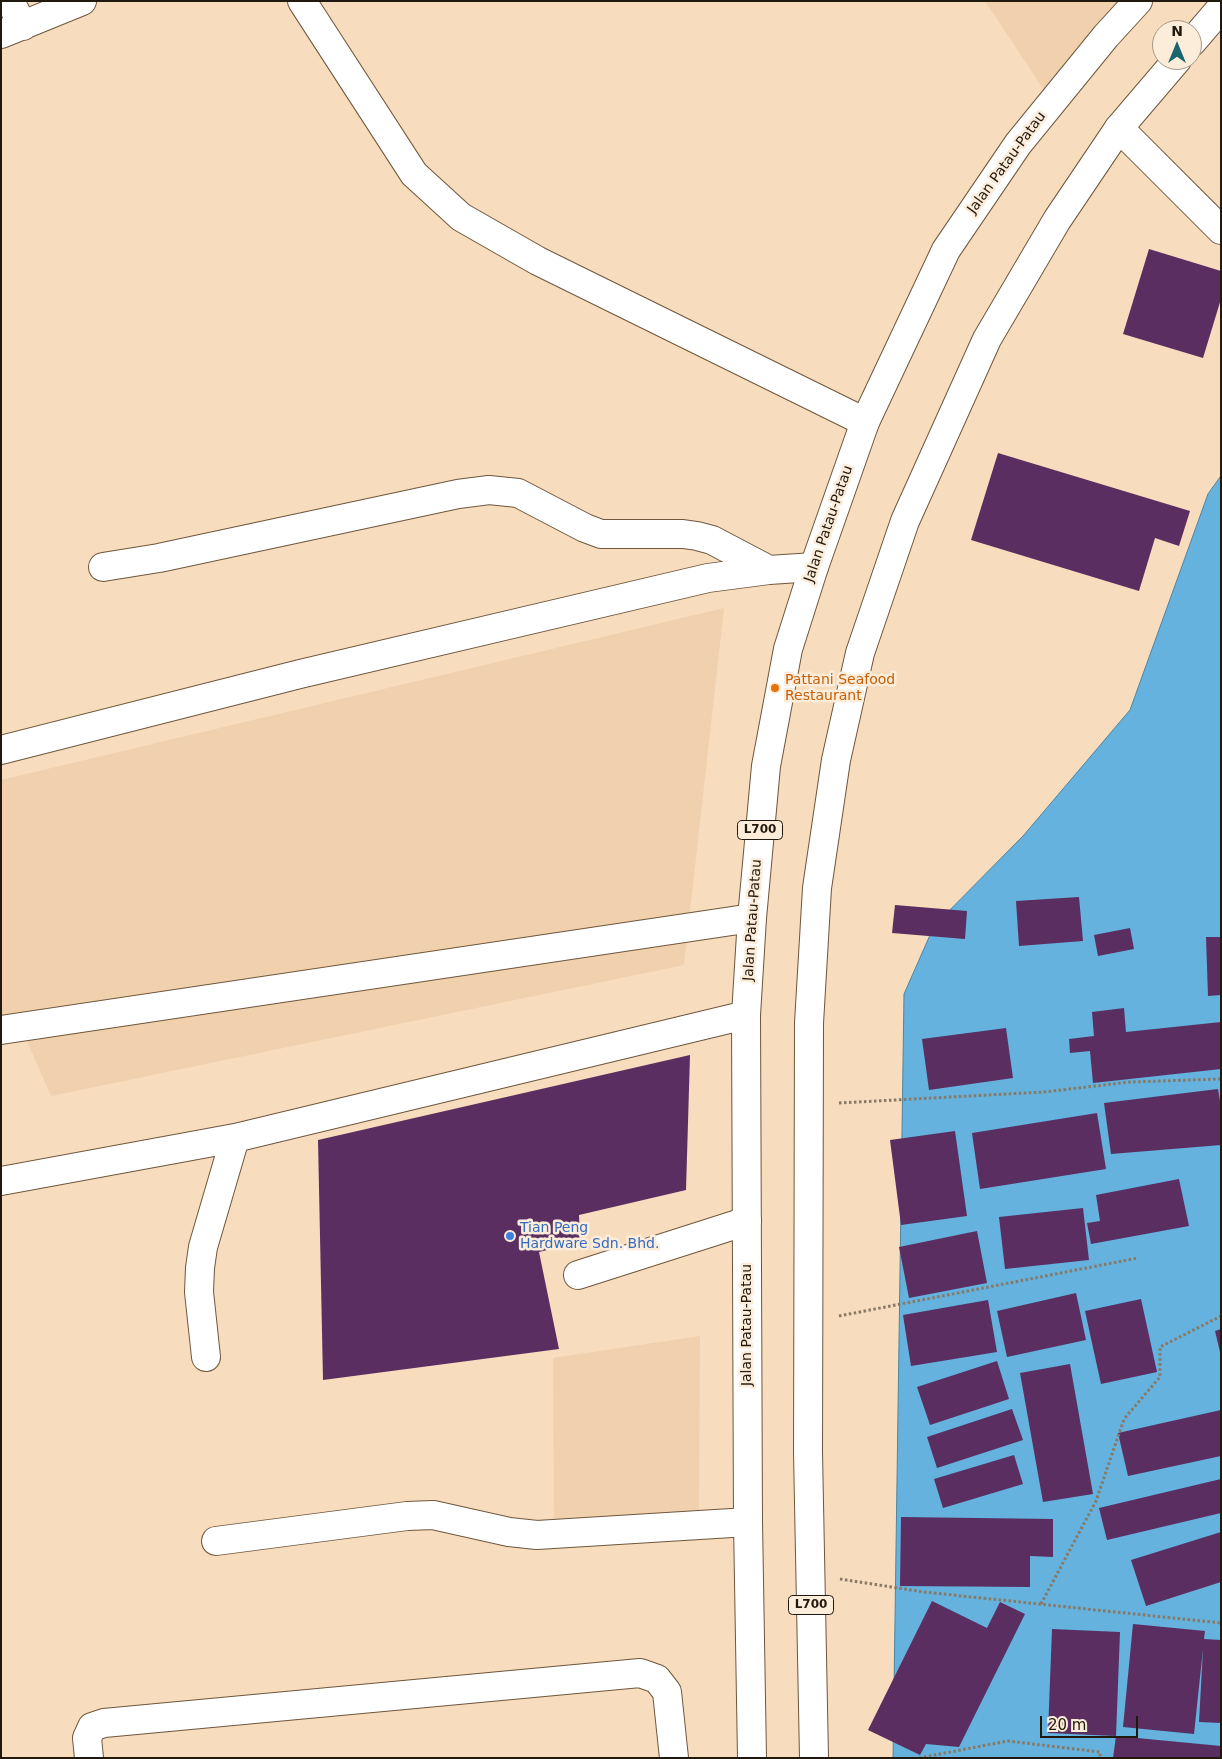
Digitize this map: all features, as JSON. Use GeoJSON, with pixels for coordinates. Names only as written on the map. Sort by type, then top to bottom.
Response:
{"type":"FeatureCollection","features":[{"type":"Feature","properties":{"kind":"main road"},"geometry":{"type":"LineString","coordinates":[[10,1],[12,30],[82,1]]}},
{"type":"Feature","properties":{"kind":"main road"},"geometry":{"type":"LineString","coordinates":[[302,1],[414,174],[461,217],[538,261],[865,422]]}},
{"type":"Feature","properties":{"kind":"main road","name":"Jalan Patau-Patau"},"geometry":{"type":"LineString","coordinates":[[752,1758],[748,1522],[746,1015],[752,918],[766,766],[788,649],[814,567],[865,422],[946,250],[1018,144],[1106,36],[1138,1]]}},
{"type":"Feature","properties":{"kind":"main road"},"geometry":{"type":"LineString","coordinates":[[1202,30],[1221,8]]}},
{"type":"Feature","properties":{"kind":"main road","name":"L700"},"geometry":{"type":"LineString","coordinates":[[814,1758],[808,1452],[809,1023],[817,888],[836,760],[860,653],[905,521],[987,339],[1057,220],[1119,128],[1168,70]]}},
{"type":"Feature","properties":{"kind":"main road"},"geometry":{"type":"LineString","coordinates":[[1119,128],[1221,230]]}},
{"type":"Feature","properties":{"kind":"main road"},"geometry":{"type":"LineString","coordinates":[[104,568],[458,494],[489,490],[518,492],[585,528],[601,534],[683,534],[712,540],[769,570]]}},
{"type":"Feature","properties":{"kind":"main road"},"geometry":{"type":"LineString","coordinates":[[1,750],[300,674],[698,580],[769,570],[814,567]]}},
{"type":"Feature","properties":{"kind":"main road"},"geometry":{"type":"LineString","coordinates":[[1,1030],[752,918]]}},
{"type":"Feature","properties":{"kind":"main road"},"geometry":{"type":"LineString","coordinates":[[1,1181],[235,1138],[746,1015]]}},
{"type":"Feature","properties":{"kind":"main road"},"geometry":{"type":"LineString","coordinates":[[206,1357],[199,1292],[200,1268],[204,1246],[235,1138]]}},
{"type":"Feature","properties":{"kind":"main road"},"geometry":{"type":"LineString","coordinates":[[578,1275],[747,1221]]}},
{"type":"Feature","properties":{"kind":"main road"},"geometry":{"type":"LineString","coordinates":[[216,1541],[407,1516],[433,1515],[510,1532],[537,1535],[748,1522]]}},
{"type":"Feature","properties":{"kind":"main road"},"geometry":{"type":"LineString","coordinates":[[89,1758],[87,1738],[92,1727],[104,1723],[640,1673],[656,1679],[667,1692],[674,1758]]}},
{"type":"Feature","properties":{"kind":"path"},"geometry":{"type":"LineString","coordinates":[[808,1105],[1044,1092],[1130,1082],[1221,1079]]}},
{"type":"Feature","properties":{"kind":"path"},"geometry":{"type":"LineString","coordinates":[[808,1322],[1138,1258]]}},
{"type":"Feature","properties":{"kind":"path"},"geometry":{"type":"LineString","coordinates":[[1041,1604],[1096,1501],[1124,1419],[1160,1376],[1160,1347],[1221,1316]]}},
{"type":"Feature","properties":{"kind":"path"},"geometry":{"type":"LineString","coordinates":[[810,1574],[924,1592],[1221,1622]]}},
{"type":"Feature","properties":{"kind":"path"},"geometry":{"type":"LineString","coordinates":[[919,1758],[1008,1741],[1100,1752],[1100,1758]]}},
{"type":"Feature","properties":{"kind":"shaded area"},"geometry":{"type":"Polygon","coordinates":[[[985,1],[1143,1],[1048,96],[985,1]]]}},
{"type":"Feature","properties":{"kind":"shaded area"},"geometry":{"type":"Polygon","coordinates":[[[724,608],[684,965],[51,1096],[26,1039],[1,1043],[1,780],[724,608]]]}},
{"type":"Feature","properties":{"kind":"shaded area"},"geometry":{"type":"Polygon","coordinates":[[[700,1336],[699,1518],[554,1529],[553,1358],[700,1336]]]}},
{"type":"Feature","properties":{"kind":"water"},"geometry":{"type":"Polygon","coordinates":[[[1221,476],[1221,1758],[893,1758],[904,994],[934,926],[1023,836],[1130,710],[1208,494],[1221,476]]]}},
{"type":"Feature","properties":{"kind":"building"},"geometry":{"type":"Polygon","coordinates":[[[1149,249],[1221,271],[1221,299],[1203,358],[1123,334],[1149,249]]]}},
{"type":"Feature","properties":{"kind":"building"},"geometry":{"type":"Polygon","coordinates":[[[998,453],[1190,511],[1179,546],[1155,538],[1139,591],[971,540],[998,453]]]}},
{"type":"Feature","properties":{"kind":"building"},"geometry":{"type":"Polygon","coordinates":[[[1079,897],[1083,941],[1019,946],[1016,901],[1079,897]]]}},
{"type":"Feature","properties":{"kind":"building"},"geometry":{"type":"Polygon","coordinates":[[[895,905],[967,911],[965,939],[892,933],[895,905]]]}},
{"type":"Feature","properties":{"kind":"building"},"geometry":{"type":"Polygon","coordinates":[[[1130,928],[1134,949],[1098,956],[1094,935],[1130,928]]]}},
{"type":"Feature","properties":{"kind":"building"},"geometry":{"type":"Polygon","coordinates":[[[1206,937],[1221,937],[1221,995],[1208,996],[1206,937]]]}},
{"type":"Feature","properties":{"kind":"building"},"geometry":{"type":"Polygon","coordinates":[[[1124,1008],[1126,1032],[1221,1022],[1221,1069],[1093,1083],[1090,1051],[1070,1053],[1069,1039],[1094,1036],[1092,1012],[1124,1008]]]}},
{"type":"Feature","properties":{"kind":"building"},"geometry":{"type":"Polygon","coordinates":[[[1006,1028],[1013,1078],[929,1090],[922,1039],[1006,1028]]]}},
{"type":"Feature","properties":{"kind":"building"},"geometry":{"type":"Polygon","coordinates":[[[690,1055],[686,1190],[579,1215],[580,1242],[539,1252],[559,1349],[323,1380],[318,1140],[690,1055]]]}},
{"type":"Feature","properties":{"kind":"building"},"geometry":{"type":"Polygon","coordinates":[[[1218,1089],[1221,1107],[1221,1145],[1111,1154],[1104,1103],[1218,1089]]]}},
{"type":"Feature","properties":{"kind":"building"},"geometry":{"type":"Polygon","coordinates":[[[1097,1113],[1106,1169],[980,1189],[972,1133],[1097,1113]]]}},
{"type":"Feature","properties":{"kind":"building"},"geometry":{"type":"Polygon","coordinates":[[[955,1131],[967,1216],[901,1225],[890,1140],[955,1131]]]}},
{"type":"Feature","properties":{"kind":"building"},"geometry":{"type":"Polygon","coordinates":[[[1179,1179],[1189,1226],[1091,1244],[1087,1223],[1100,1221],[1096,1195],[1179,1179]]]}},
{"type":"Feature","properties":{"kind":"building"},"geometry":{"type":"Polygon","coordinates":[[[1083,1208],[1089,1260],[1005,1269],[999,1217],[1083,1208]]]}},
{"type":"Feature","properties":{"kind":"building"},"geometry":{"type":"Polygon","coordinates":[[[977,1231],[987,1283],[909,1298],[899,1247],[977,1231]]]}},
{"type":"Feature","properties":{"kind":"building"},"geometry":{"type":"Polygon","coordinates":[[[1076,1293],[1086,1340],[1007,1357],[997,1311],[1076,1293]]]}},
{"type":"Feature","properties":{"kind":"building"},"geometry":{"type":"Polygon","coordinates":[[[1141,1299],[1157,1372],[1101,1384],[1085,1311],[1141,1299]]]}},
{"type":"Feature","properties":{"kind":"building"},"geometry":{"type":"Polygon","coordinates":[[[988,1300],[997,1352],[911,1366],[903,1315],[988,1300]]]}},
{"type":"Feature","properties":{"kind":"building"},"geometry":{"type":"Polygon","coordinates":[[[1221,1329],[1221,1351],[1220,1352],[1215,1331],[1221,1329]]]}},
{"type":"Feature","properties":{"kind":"building"},"geometry":{"type":"Polygon","coordinates":[[[997,1361],[1009,1399],[930,1425],[917,1387],[997,1361]]]}},
{"type":"Feature","properties":{"kind":"building"},"geometry":{"type":"Polygon","coordinates":[[[1070,1364],[1093,1494],[1043,1502],[1020,1373],[1070,1364]]]}},
{"type":"Feature","properties":{"kind":"building"},"geometry":{"type":"Polygon","coordinates":[[[1012,1409],[1023,1440],[937,1468],[927,1437],[1012,1409]]]}},
{"type":"Feature","properties":{"kind":"building"},"geometry":{"type":"Polygon","coordinates":[[[1221,1410],[1221,1456],[1128,1476],[1118,1433],[1221,1410]]]}},
{"type":"Feature","properties":{"kind":"building"},"geometry":{"type":"Polygon","coordinates":[[[1014,1455],[1023,1484],[943,1508],[934,1479],[1014,1455]]]}},
{"type":"Feature","properties":{"kind":"building"},"geometry":{"type":"Polygon","coordinates":[[[1221,1479],[1221,1513],[1107,1540],[1099,1508],[1221,1479]]]}},
{"type":"Feature","properties":{"kind":"building"},"geometry":{"type":"Polygon","coordinates":[[[901,1517],[1053,1519],[1053,1557],[1030,1556],[1030,1587],[900,1586],[901,1517]]]}},
{"type":"Feature","properties":{"kind":"building"},"geometry":{"type":"Polygon","coordinates":[[[1221,1532],[1221,1582],[1146,1606],[1131,1560],[1221,1532]]]}},
{"type":"Feature","properties":{"kind":"building"},"geometry":{"type":"Polygon","coordinates":[[[932,1601],[987,1628],[1000,1602],[1025,1614],[959,1747],[926,1744],[920,1755],[868,1730],[932,1601]]]}},
{"type":"Feature","properties":{"kind":"building"},"geometry":{"type":"Polygon","coordinates":[[[1133,1624],[1205,1631],[1204,1639],[1221,1640],[1221,1723],[1199,1722],[1203,1649],[1194,1734],[1123,1727],[1133,1624]]]}},
{"type":"Feature","properties":{"kind":"building"},"geometry":{"type":"Polygon","coordinates":[[[1052,1629],[1120,1632],[1116,1736],[1048,1733],[1052,1629]]]}},
{"type":"Feature","properties":{"kind":"building"},"geometry":{"type":"Polygon","coordinates":[[[1116,1736],[1221,1746],[1221,1758],[1113,1758],[1116,1736]]]}},
{"type":"Feature","properties":{"kind":"place","name":"Pattani Seafood Restaurant"},"geometry":{"type":"Point","coordinates":[775,688]}},
{"type":"Feature","properties":{"kind":"place","name":"Tian Peng Hardware Sdn. Bhd."},"geometry":{"type":"Point","coordinates":[510,1236]}}]}
